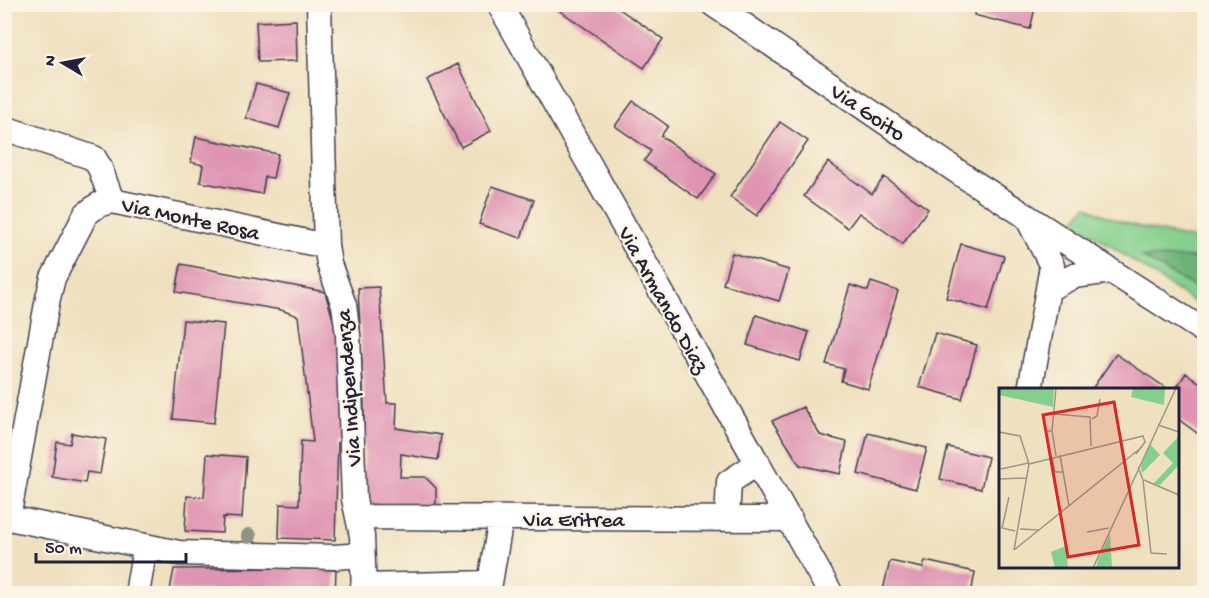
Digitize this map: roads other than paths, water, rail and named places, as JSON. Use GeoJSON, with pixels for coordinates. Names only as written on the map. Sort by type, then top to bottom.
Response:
{"type":"FeatureCollection","features":[{"type":"Feature","properties":{"kind":"street","name":"Via Indipendenza"},"geometry":{"type":"LineString","coordinates":[[320,4],[326,246],[328,264],[344,305],[348,335],[354,499],[362,536],[364,590]]}},
{"type":"Feature","properties":{"kind":"street","name":"Via Armando Diaz"},"geometry":{"type":"LineString","coordinates":[[499,4],[831,594]]}},
{"type":"Feature","properties":{"kind":"street","name":"Via Goito"},"geometry":{"type":"LineString","coordinates":[[713,4],[1027,217],[1204,331]]}},
{"type":"Feature","properties":{"kind":"street"},"geometry":{"type":"LineString","coordinates":[[4,128],[94,158],[112,201]]}},
{"type":"Feature","properties":{"kind":"street","name":"Via Monte Rosa"},"geometry":{"type":"LineString","coordinates":[[6,518],[53,278],[87,214],[98,205],[112,201],[326,246]]}},
{"type":"Feature","properties":{"kind":"street","name":"Via Goito"},"geometry":{"type":"LineString","coordinates":[[1027,217],[1058,277]]}},
{"type":"Feature","properties":{"kind":"street"},"geometry":{"type":"LineString","coordinates":[[1030,388],[1058,277],[1079,250]]}},
{"type":"Feature","properties":{"kind":"street"},"geometry":{"type":"LineString","coordinates":[[1058,277],[1111,271]]}},
{"type":"Feature","properties":{"kind":"street"},"geometry":{"type":"LineString","coordinates":[[727,519],[729,482],[758,463]]}},
{"type":"Feature","properties":{"kind":"street"},"geometry":{"type":"LineString","coordinates":[[6,518],[144,547],[179,552],[334,557],[362,555]]}},
{"type":"Feature","properties":{"kind":"street","name":"Via Eritrea"},"geometry":{"type":"LineString","coordinates":[[358,518],[790,519]]}},
{"type":"Feature","properties":{"kind":"street"},"geometry":{"type":"LineString","coordinates":[[364,590],[490,583],[501,518]]}},
{"type":"Feature","properties":{"kind":"street"},"geometry":{"type":"LineString","coordinates":[[137,594],[144,547]]}}]}
